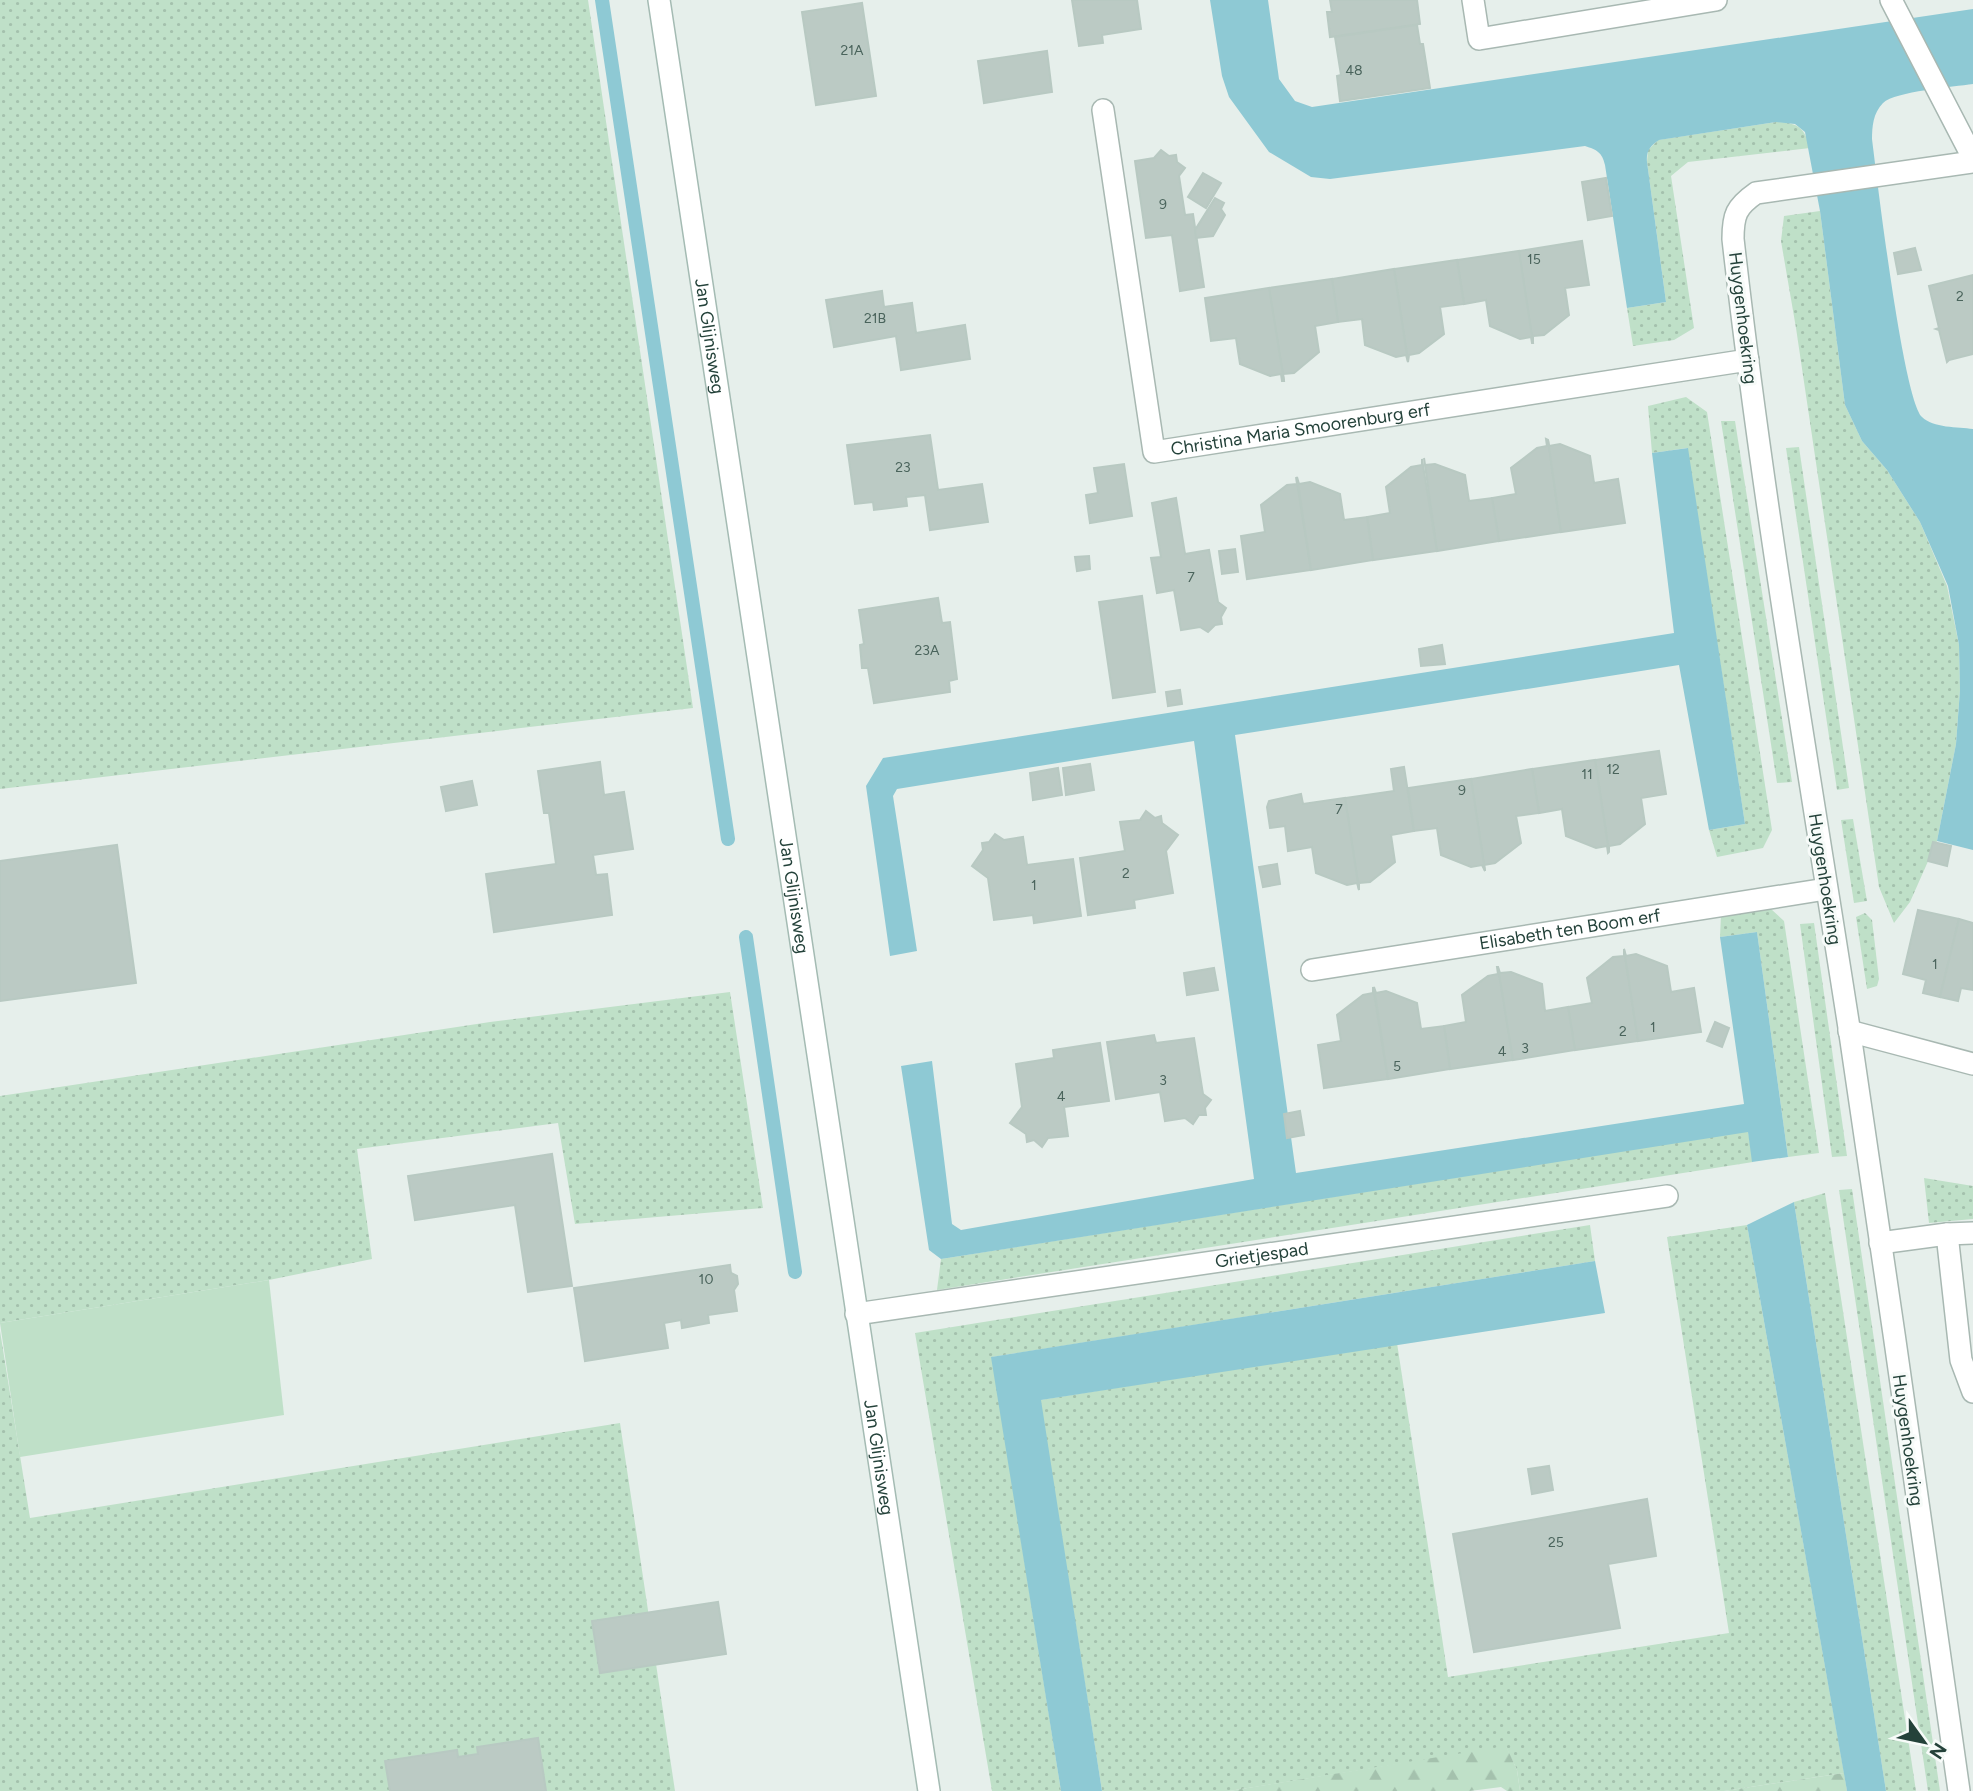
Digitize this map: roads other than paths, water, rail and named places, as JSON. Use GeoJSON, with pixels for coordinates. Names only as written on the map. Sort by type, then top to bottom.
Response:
{"type":"FeatureCollection","features":[{"type":"Feature","properties":{"kind":"street","name":"Jan Glijnisweg"},"geometry":{"type":"LineString","coordinates":[[659,0],[929,1791]]}},
{"type":"Feature","properties":{"kind":"street"},"geometry":{"type":"LineString","coordinates":[[1473,0],[1479,39],[1716,0]]}},
{"type":"Feature","properties":{"kind":"street"},"geometry":{"type":"LineString","coordinates":[[1895,8],[1973,160]]}},
{"type":"Feature","properties":{"kind":"street","name":"Christina Maria Smoorenburg erf"},"geometry":{"type":"LineString","coordinates":[[1103,110],[1154,452],[1748,360]]}},
{"type":"Feature","properties":{"kind":"street","name":"Huygenhoekring"},"geometry":{"type":"LineString","coordinates":[[1959,1791],[1748,360],[1733,221],[1741,204],[1756,193],[1973,160]]}},
{"type":"Feature","properties":{"kind":"street","name":"Elisabeth ten Boom erf"},"geometry":{"type":"LineString","coordinates":[[1312,970],[1826,889]]}},
{"type":"Feature","properties":{"kind":"street"},"geometry":{"type":"LineString","coordinates":[[1849,1031],[1973,1064]]}},
{"type":"Feature","properties":{"kind":"street","name":"Grietjespad"},"geometry":{"type":"LineString","coordinates":[[856,1314],[1667,1196]]}},
{"type":"Feature","properties":{"kind":"street"},"geometry":{"type":"LineString","coordinates":[[1880,1244],[1973,1233]]}},
{"type":"Feature","properties":{"kind":"street"},"geometry":{"type":"LineString","coordinates":[[1947,1234],[1961,1360],[1973,1392]]}},
{"type":"Feature","properties":{"kind":"water"},"geometry":{"type":"Polygon","coordinates":[[[1210,0],[1268,0],[1279,79],[1295,101],[1312,107],[1973,9],[1973,84],[1900,95],[1890,99],[1877,111],[1872,139],[1899,331],[1915,401],[1922,417],[1927,421],[1973,429],[1973,850],[1937,841],[1956,744],[1960,690],[1959,645],[1948,586],[1920,522],[1887,470],[1862,441],[1845,405],[1820,211],[1805,132],[1795,124],[1776,122],[1659,140],[1653,144],[1648,152],[1647,162],[1666,302],[1627,308],[1605,165],[1598,152],[1585,146],[1330,179],[1311,177],[1269,152],[1229,97],[1222,76],[1210,0]]]}},
{"type":"Feature","properties":{"kind":"water"},"geometry":{"type":"Polygon","coordinates":[[[1688,448],[1745,824],[1709,830],[1679,665],[1235,735],[1296,1173],[1744,1104],[1720,937],[1757,932],[1788,1157],[1752,1162],[1748,1132],[941,1259],[929,1250],[901,1066],[932,1061],[952,1224],[961,1230],[1254,1179],[1194,741],[897,789],[893,796],[917,951],[890,956],[866,786],[883,758],[1674,633],[1652,453],[1688,448]]]}},
{"type":"Feature","properties":{"kind":"water"},"geometry":{"type":"Polygon","coordinates":[[[1794,1202],[1886,1791],[1847,1791],[1747,1225],[1794,1202]]]}},
{"type":"Feature","properties":{"kind":"water"},"geometry":{"type":"Polygon","coordinates":[[[1595,1261],[1605,1313],[1041,1400],[1102,1791],[1061,1791],[991,1357],[1595,1261]]]}},
{"type":"Feature","properties":{"kind":"waterway"},"geometry":{"type":"LineString","coordinates":[[602,0],[728,839]]}},
{"type":"Feature","properties":{"kind":"waterway"},"geometry":{"type":"LineString","coordinates":[[746,937],[795,1272]]}}]}
